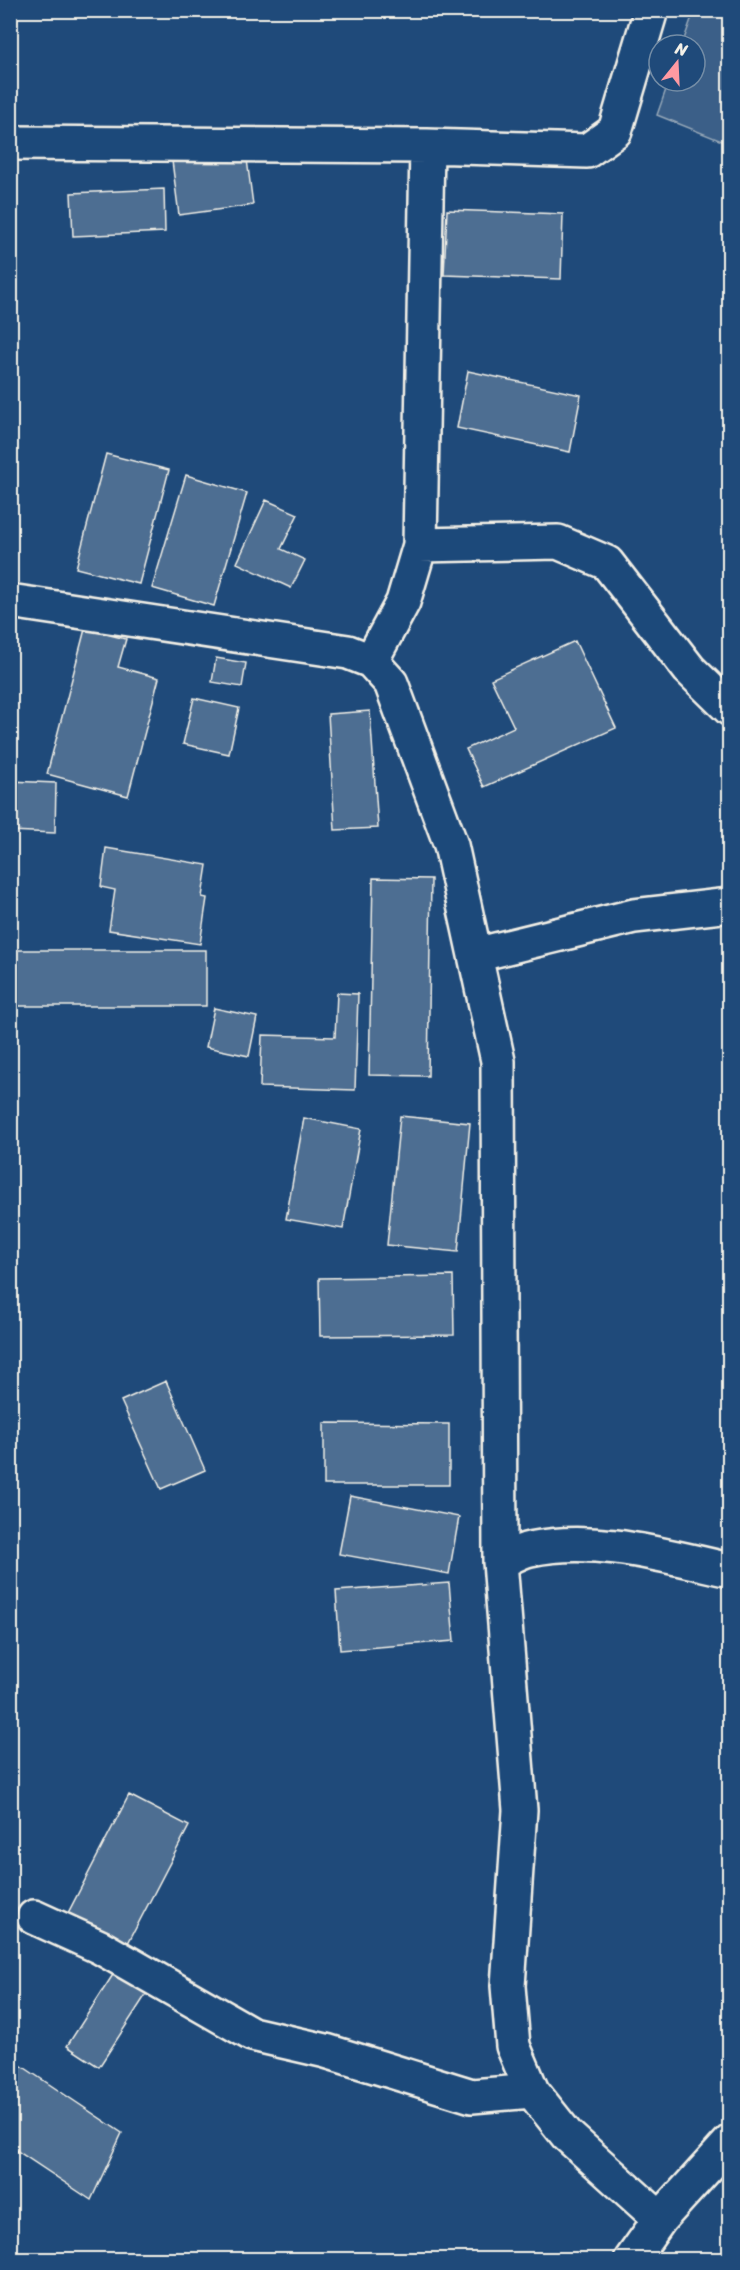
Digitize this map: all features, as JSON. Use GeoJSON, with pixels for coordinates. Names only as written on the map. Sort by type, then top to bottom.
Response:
{"type":"FeatureCollection","features":[{"type":"Feature","properties":{"kind":"street"},"geometry":{"type":"LineString","coordinates":[[10,143],[427,146],[587,151],[615,131],[651,10]]}},
{"type":"Feature","properties":{"kind":"street"},"geometry":{"type":"LineString","coordinates":[[371,661],[403,602],[420,544],[427,146]]}},
{"type":"Feature","properties":{"kind":"street"},"geometry":{"type":"LineString","coordinates":[[420,544],[558,542],[607,563],[689,669],[729,709]]}},
{"type":"Feature","properties":{"kind":"street"},"geometry":{"type":"LineString","coordinates":[[10,601],[348,652],[371,661],[391,684],[451,845],[498,1061],[500,1562],[520,1810],[508,1986],[513,2046],[531,2091],[567,2134],[660,2219]]}},
{"type":"Feature","properties":{"kind":"street"},"geometry":{"type":"LineString","coordinates":[[475,955],[634,916],[729,905]]}},
{"type":"Feature","properties":{"kind":"street"},"geometry":{"type":"LineString","coordinates":[[500,1562],[528,1550],[578,1543],[650,1553],[729,1570]]}},
{"type":"Feature","properties":{"kind":"street"},"geometry":{"type":"LineString","coordinates":[[34,1917],[100,1947],[252,2034],[326,2051],[472,2096],[531,2091]]}},
{"type":"Feature","properties":{"kind":"street"},"geometry":{"type":"LineString","coordinates":[[632,2259],[660,2219],[729,2142]]}},
{"type":"Feature","properties":{"kind":"shaded area"},"geometry":{"type":"Polygon","coordinates":[[[694,11],[729,11],[729,144],[657,115],[665,93],[707,93],[707,33],[686,33],[694,11]]]}},
{"type":"Feature","properties":{"kind":"building"},"geometry":{"type":"Polygon","coordinates":[[[246,152],[253,205],[179,215],[172,161],[246,152]]]}},
{"type":"Feature","properties":{"kind":"building"},"geometry":{"type":"Polygon","coordinates":[[[164,189],[165,232],[73,236],[71,193],[164,189]]]}},
{"type":"Feature","properties":{"kind":"building"},"geometry":{"type":"Polygon","coordinates":[[[447,210],[563,214],[561,279],[444,275],[447,210]]]}},
{"type":"Feature","properties":{"kind":"building"},"geometry":{"type":"Polygon","coordinates":[[[468,371],[581,395],[570,452],[457,428],[468,371]]]}},
{"type":"Feature","properties":{"kind":"building"},"geometry":{"type":"Polygon","coordinates":[[[106,454],[169,470],[139,584],[76,568],[106,454]]]}},
{"type":"Feature","properties":{"kind":"building"},"geometry":{"type":"Polygon","coordinates":[[[186,475],[247,493],[214,606],[152,588],[186,475]]]}},
{"type":"Feature","properties":{"kind":"building"},"geometry":{"type":"Polygon","coordinates":[[[266,500],[298,514],[281,549],[305,560],[291,588],[237,563],[266,500]]]}},
{"type":"Feature","properties":{"kind":"building"},"geometry":{"type":"Polygon","coordinates":[[[85,629],[126,639],[118,667],[159,678],[128,796],[47,774],[85,629]]]}},
{"type":"Feature","properties":{"kind":"building"},"geometry":{"type":"Polygon","coordinates":[[[575,641],[616,728],[484,787],[466,749],[514,727],[491,679],[575,641]]]}},
{"type":"Feature","properties":{"kind":"building"},"geometry":{"type":"Polygon","coordinates":[[[216,658],[246,663],[242,687],[212,682],[216,658]]]}},
{"type":"Feature","properties":{"kind":"building"},"geometry":{"type":"Polygon","coordinates":[[[194,698],[239,708],[229,754],[183,744],[194,698]]]}},
{"type":"Feature","properties":{"kind":"building"},"geometry":{"type":"Polygon","coordinates":[[[370,711],[378,828],[335,830],[328,714],[370,711]]]}},
{"type":"Feature","properties":{"kind":"building"},"geometry":{"type":"Polygon","coordinates":[[[10,781],[56,783],[55,833],[10,831],[10,781]]]}},
{"type":"Feature","properties":{"kind":"building"},"geometry":{"type":"Polygon","coordinates":[[[106,848],[207,865],[202,897],[207,898],[200,944],[109,930],[115,890],[101,887],[106,848]]]}},
{"type":"Feature","properties":{"kind":"building"},"geometry":{"type":"Polygon","coordinates":[[[373,878],[431,879],[428,1076],[369,1075],[373,878]]]}},
{"type":"Feature","properties":{"kind":"building"},"geometry":{"type":"Polygon","coordinates":[[[10,950],[206,950],[206,1006],[10,1006],[10,950]]]}},
{"type":"Feature","properties":{"kind":"building"},"geometry":{"type":"Polygon","coordinates":[[[337,993],[358,994],[355,1090],[260,1087],[262,1035],[335,1037],[337,993]]]}},
{"type":"Feature","properties":{"kind":"building"},"geometry":{"type":"Polygon","coordinates":[[[214,1008],[257,1017],[249,1056],[206,1047],[214,1008]]]}},
{"type":"Feature","properties":{"kind":"building"},"geometry":{"type":"Polygon","coordinates":[[[400,1116],[470,1123],[458,1252],[387,1245],[400,1116]]]}},
{"type":"Feature","properties":{"kind":"building"},"geometry":{"type":"Polygon","coordinates":[[[304,1118],[361,1129],[343,1229],[286,1219],[304,1118]]]}},
{"type":"Feature","properties":{"kind":"building"},"geometry":{"type":"Polygon","coordinates":[[[453,1276],[454,1335],[320,1336],[319,1278],[453,1276]]]}},
{"type":"Feature","properties":{"kind":"building"},"geometry":{"type":"Polygon","coordinates":[[[166,1381],[205,1470],[161,1489],[121,1401],[166,1381]]]}},
{"type":"Feature","properties":{"kind":"building"},"geometry":{"type":"Polygon","coordinates":[[[324,1423],[449,1424],[449,1485],[324,1485],[324,1423]]]}},
{"type":"Feature","properties":{"kind":"building"},"geometry":{"type":"Polygon","coordinates":[[[350,1496],[459,1517],[449,1574],[339,1554],[350,1496]]]}},
{"type":"Feature","properties":{"kind":"building"},"geometry":{"type":"Polygon","coordinates":[[[449,1583],[454,1641],[340,1650],[336,1591],[449,1583]]]}},
{"type":"Feature","properties":{"kind":"building"},"geometry":{"type":"Polygon","coordinates":[[[129,1795],[189,1826],[128,1943],[68,1913],[129,1795]]]}},
{"type":"Feature","properties":{"kind":"building"},"geometry":{"type":"Polygon","coordinates":[[[114,1973],[147,1993],[99,2067],[67,2046],[114,1973]]]}},
{"type":"Feature","properties":{"kind":"building"},"geometry":{"type":"Polygon","coordinates":[[[10,2058],[122,2133],[91,2200],[10,2146],[10,2058]]]}}]}
